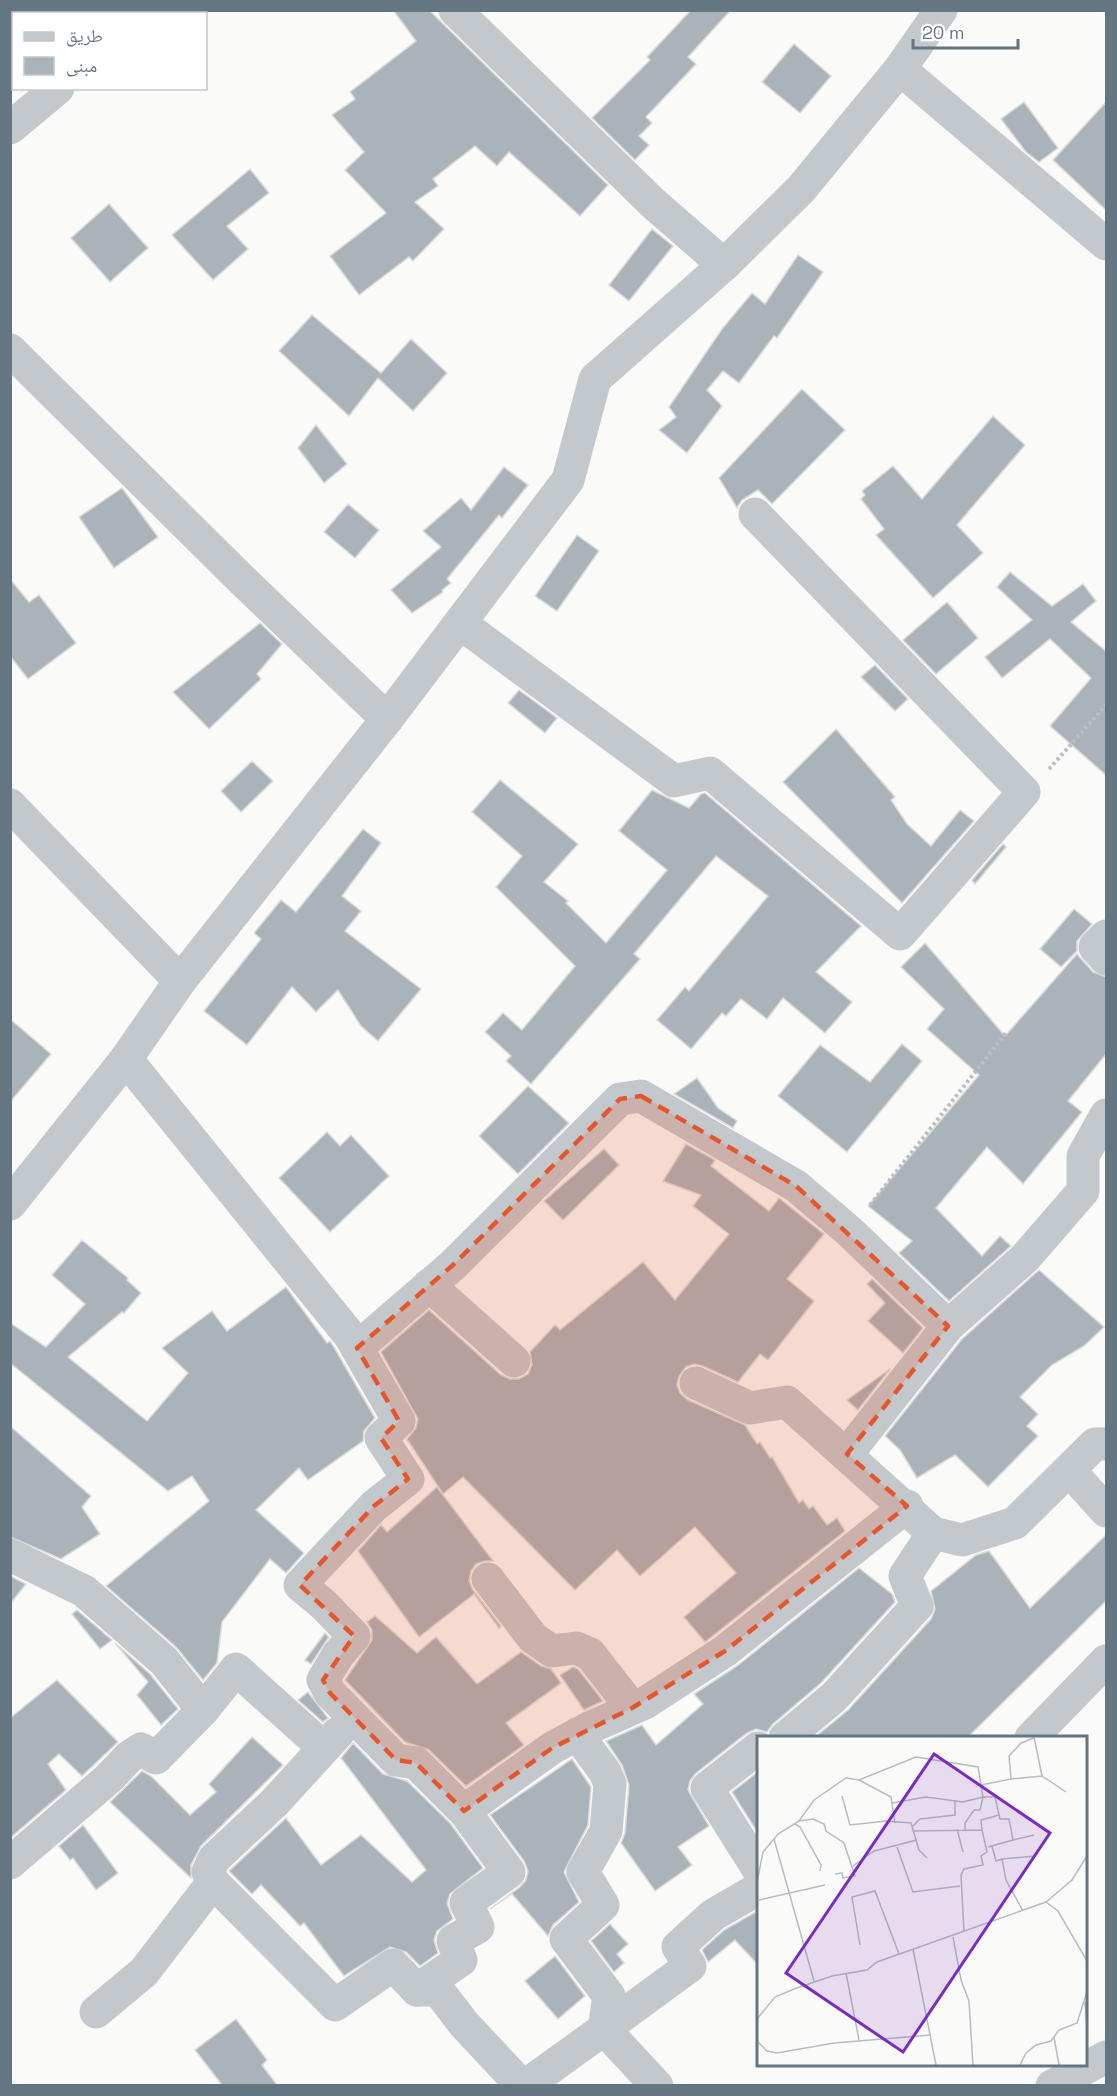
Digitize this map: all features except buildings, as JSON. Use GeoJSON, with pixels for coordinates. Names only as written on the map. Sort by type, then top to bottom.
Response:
{"type":"FeatureCollection","features":[{"type":"Feature","properties":{"kind":"street"},"geometry":{"type":"LineString","coordinates":[[455,10],[654,204],[724,265]]}},
{"type":"Feature","properties":{"kind":"street"},"geometry":{"type":"LineString","coordinates":[[10,1204],[126,1059],[180,981],[387,719],[568,480],[595,379],[724,265],[801,189],[900,69],[941,10]]}},
{"type":"Feature","properties":{"kind":"street"},"geometry":{"type":"LineString","coordinates":[[900,69],[1107,244]]}},
{"type":"Feature","properties":{"kind":"street"},"geometry":{"type":"LineString","coordinates":[[10,128],[56,90]]}},
{"type":"Feature","properties":{"kind":"street"},"geometry":{"type":"LineString","coordinates":[[10,350],[238,576],[387,719]]}},
{"type":"Feature","properties":{"kind":"street"},"geometry":{"type":"LineString","coordinates":[[460,623],[674,781],[710,773],[900,934],[1023,792],[755,514]]}},
{"type":"Feature","properties":{"kind":"street"},"geometry":{"type":"LineString","coordinates":[[10,805],[180,981]]}},
{"type":"Feature","properties":{"kind":"street"},"geometry":{"type":"LineString","coordinates":[[1107,936],[1095,947],[1107,959]]}},
{"type":"Feature","properties":{"kind":"street"},"geometry":{"type":"LineString","coordinates":[[126,1059],[357,1348],[399,1421],[381,1438],[408,1479],[374,1506],[300,1585],[324,1605],[354,1636],[338,1655],[323,1680],[330,1693],[396,1760],[416,1763],[464,1811],[509,1872],[466,1903],[478,1927],[453,1941],[461,1960],[417,1990]]}},
{"type":"Feature","properties":{"kind":"street"},"geometry":{"type":"LineString","coordinates":[[357,1348],[453,1265],[620,1099],[641,1096],[796,1186],[849,1232],[948,1326]]}},
{"type":"Feature","properties":{"kind":"street"},"geometry":{"type":"LineString","coordinates":[[847,1454],[948,1326],[1025,1258],[1083,1191],[1083,1155],[1107,1115]]}},
{"type":"Feature","properties":{"kind":"street"},"geometry":{"type":"LineString","coordinates":[[429,1285],[514,1361]]}},
{"type":"Feature","properties":{"kind":"street"},"geometry":{"type":"LineString","coordinates":[[696,1383],[750,1408],[787,1402],[907,1506],[933,1533],[962,1540],[1015,1524],[1095,1444],[1107,1444]]}},
{"type":"Feature","properties":{"kind":"street"},"geometry":{"type":"LineString","coordinates":[[1070,1471],[1107,1511]]}},
{"type":"Feature","properties":{"kind":"street"},"geometry":{"type":"LineString","coordinates":[[464,1811],[552,1748],[633,1708],[725,1651],[907,1506]]}},
{"type":"Feature","properties":{"kind":"street"},"geometry":{"type":"LineString","coordinates":[[786,1736],[834,1697],[917,1606],[905,1576],[933,1533]]}},
{"type":"Feature","properties":{"kind":"street"},"geometry":{"type":"LineString","coordinates":[[10,1555],[91,1597],[164,1661],[203,1710]]}},
{"type":"Feature","properties":{"kind":"street"},"geometry":{"type":"LineString","coordinates":[[488,1579],[533,1638],[552,1651],[576,1648],[590,1654],[633,1708]]}},
{"type":"Feature","properties":{"kind":"street"},"geometry":{"type":"LineString","coordinates":[[1032,1736],[1107,1661]]}},
{"type":"Feature","properties":{"kind":"street"},"geometry":{"type":"LineString","coordinates":[[10,1863],[109,1778],[129,1757],[141,1749],[156,1758],[203,1710],[236,1669],[324,1748]]}},
{"type":"Feature","properties":{"kind":"street"},"geometry":{"type":"LineString","coordinates":[[355,1718],[274,1803],[214,1859],[208,1872],[213,1882],[334,2005],[393,1965],[417,1990],[438,1990],[464,2024],[523,2085],[690,1966],[678,1947],[713,1915],[757,1890]]}},
{"type":"Feature","properties":{"kind":"street"},"geometry":{"type":"LineString","coordinates":[[577,1734],[605,1772],[610,1784],[606,1831],[583,1872],[603,1905],[566,1939],[609,1996],[604,2029]]}},
{"type":"Feature","properties":{"kind":"street"},"geometry":{"type":"LineString","coordinates":[[757,1750],[706,1788],[757,1866]]}},
{"type":"Feature","properties":{"kind":"street"},"geometry":{"type":"LineString","coordinates":[[96,2012],[144,1972],[213,1882]]}},
{"type":"Feature","properties":{"kind":"street"},"geometry":{"type":"LineString","coordinates":[[604,2029],[657,2085]]}},
{"type":"Feature","properties":{"kind":"street"},"geometry":{"type":"LineString","coordinates":[[1052,2085],[1107,2057]]}},
{"type":"Feature","properties":{"kind":"path"},"geometry":{"type":"LineString","coordinates":[[1023,792],[1034,785],[1107,705]]}},
{"type":"Feature","properties":{"kind":"path"},"geometry":{"type":"LineString","coordinates":[[849,1232],[1006,1033]]}},
{"type":"Feature","properties":{"kind":"highlighted area"},"geometry":{"type":"Polygon","coordinates":[[[641,1096],[796,1186],[948,1326],[847,1454],[907,1506],[725,1651],[632,1708],[552,1748],[464,1811],[416,1763],[396,1760],[330,1693],[323,1680],[354,1636],[300,1585],[374,1506],[408,1479],[381,1438],[399,1421],[357,1348],[453,1265],[620,1099],[641,1096]]]}}]}
